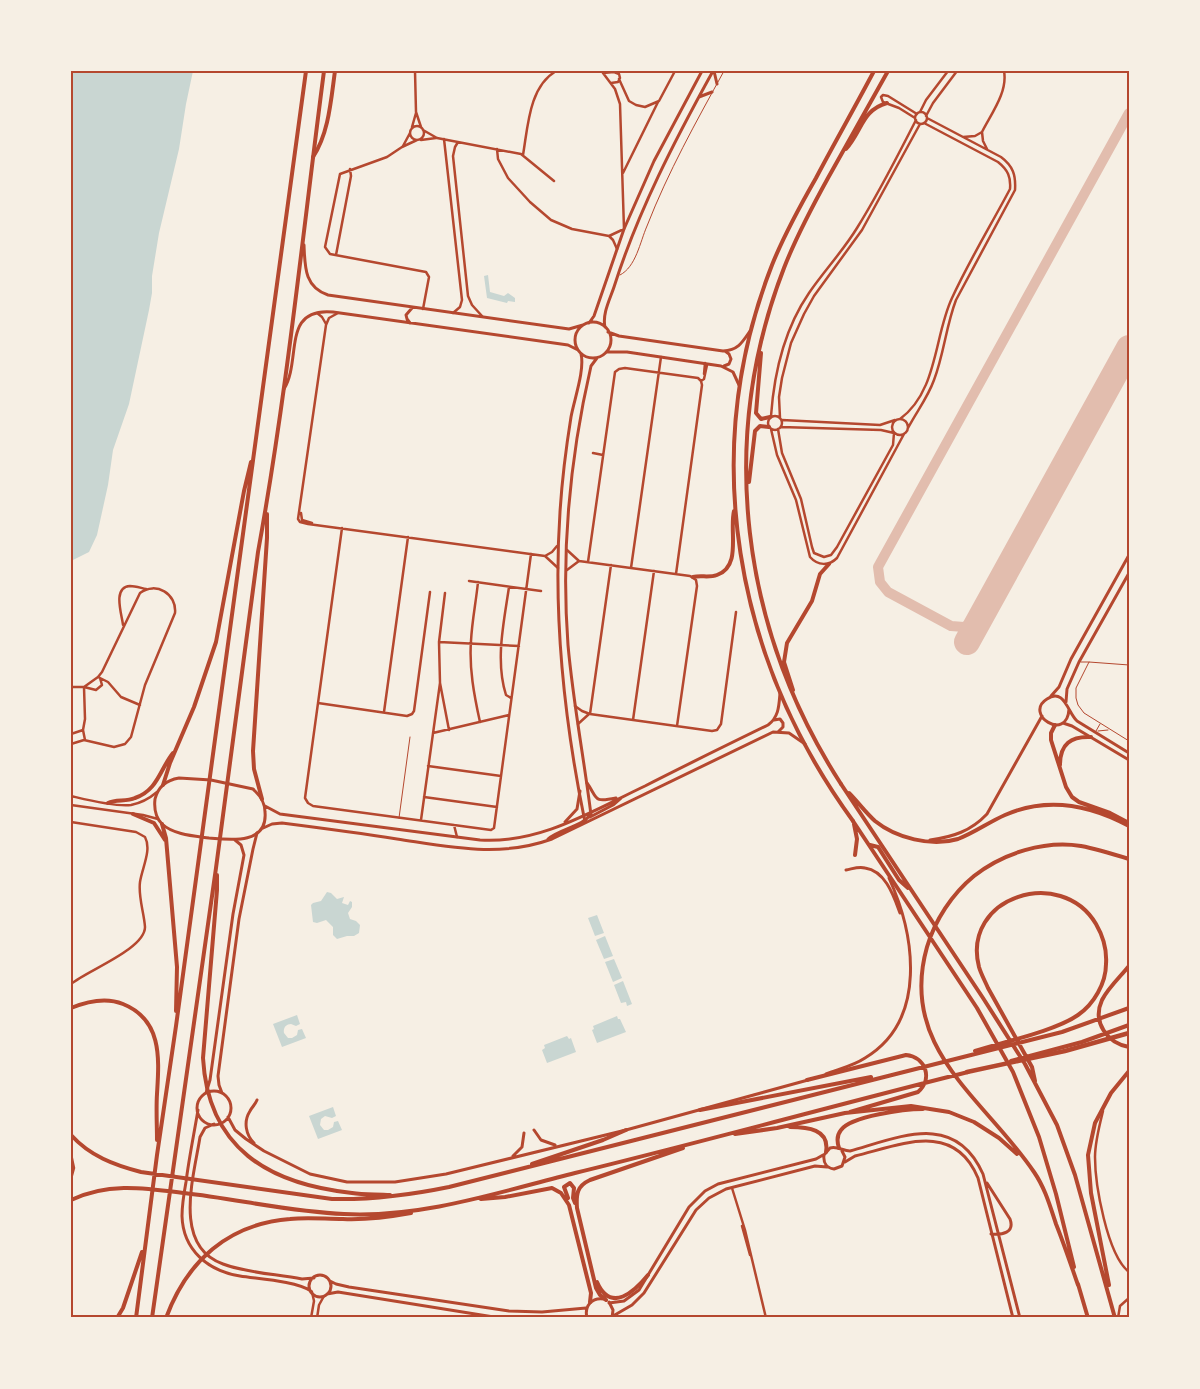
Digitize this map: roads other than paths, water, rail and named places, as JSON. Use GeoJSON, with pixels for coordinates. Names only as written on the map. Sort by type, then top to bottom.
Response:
{"type":"FeatureCollection","features":[{"type":"Feature","properties":{"kind":"highway"},"geometry":{"type":"LineString","coordinates":[[967,1072],[1064,1051],[1129,1033]]}},
{"type":"Feature","properties":{"kind":"main road"},"geometry":{"type":"LineString","coordinates":[[136,1318],[306,71]]}},
{"type":"Feature","properties":{"kind":"main road"},"geometry":{"type":"LineString","coordinates":[[152,1318],[216,868],[258,552],[283,391],[324,71]]}},
{"type":"Feature","properties":{"kind":"main road"},"geometry":{"type":"LineString","coordinates":[[312,159],[322,139],[330,108],[335,71]]}},
{"type":"Feature","properties":{"kind":"main road"},"geometry":{"type":"LineString","coordinates":[[874,71],[784,238],[764,288],[751,329],[739,385],[734,453],[735,506],[740,552],[755,624],[763,652],[780,693],[805,744],[832,791],[945,958],[995,1037],[1013,1072],[1031,1113],[1056,1194],[1078,1285]]}},
{"type":"Feature","properties":{"kind":"main road"},"geometry":{"type":"LineString","coordinates":[[888,71],[807,217],[785,265],[772,301],[751,390],[746,457],[746,500],[749,536],[760,594],[778,658],[813,738],[841,784],[999,1023],[1058,1125],[1075,1175],[1117,1318]]}},
{"type":"Feature","properties":{"kind":"main road"},"geometry":{"type":"LineString","coordinates":[[842,154],[854,140],[872,110],[887,104]]}},
{"type":"Feature","properties":{"kind":"main road"},"geometry":{"type":"LineString","coordinates":[[761,343],[756,412],[761,419],[771,417]]}},
{"type":"Feature","properties":{"kind":"main road"},"geometry":{"type":"LineString","coordinates":[[746,500],[755,431],[760,426],[770,428]]}},
{"type":"Feature","properties":{"kind":"main road"},"geometry":{"type":"LineString","coordinates":[[163,785],[194,707],[216,642],[244,490],[253,458]]}},
{"type":"Feature","properties":{"kind":"main road"},"geometry":{"type":"LineString","coordinates":[[262,799],[254,769],[253,750],[267,538],[266,505]]}},
{"type":"Feature","properties":{"kind":"main road"},"geometry":{"type":"LineString","coordinates":[[693,577],[716,576],[724,571],[730,563],[733,553],[732,523],[735,506]]}},
{"type":"Feature","properties":{"kind":"main road"},"geometry":{"type":"LineString","coordinates":[[798,706],[784,662],[784,653],[787,643],[812,600],[820,574],[829,564]]}},
{"type":"Feature","properties":{"kind":"main road"},"geometry":{"type":"LineString","coordinates":[[1055,725],[1050,738],[1067,790],[1074,799],[1100,808],[1129,825]]}},
{"type":"Feature","properties":{"kind":"main road"},"geometry":{"type":"LineString","coordinates":[[1060,769],[1061,755],[1066,744],[1076,738],[1091,737]]}},
{"type":"Feature","properties":{"kind":"main road"},"geometry":{"type":"LineString","coordinates":[[108,803],[130,800],[149,791],[157,782],[170,756],[175,751]]}},
{"type":"Feature","properties":{"kind":"main road"},"geometry":{"type":"LineString","coordinates":[[841,784],[875,820],[888,830],[907,838],[924,841],[956,839],[1006,814],[1048,805],[1080,806],[1129,825]]}},
{"type":"Feature","properties":{"kind":"main road"},"geometry":{"type":"LineString","coordinates":[[133,814],[154,823],[166,844]]}},
{"type":"Feature","properties":{"kind":"main road"},"geometry":{"type":"LineString","coordinates":[[853,821],[857,839],[855,855]]}},
{"type":"Feature","properties":{"kind":"main road"},"geometry":{"type":"LineString","coordinates":[[162,824],[166,844],[177,966],[176,1026]]}},
{"type":"Feature","properties":{"kind":"main road"},"geometry":{"type":"LineString","coordinates":[[870,845],[878,848],[899,880],[912,891]]}},
{"type":"Feature","properties":{"kind":"main road"},"geometry":{"type":"LineString","coordinates":[[1088,1318],[1046,1195],[1033,1171],[960,1083],[936,1048],[926,1021],[922,995],[922,971],[929,940],[941,915],[958,892],[976,875],[1004,858],[1041,847],[1072,845],[1095,849],[1129,859]]}},
{"type":"Feature","properties":{"kind":"main road"},"geometry":{"type":"LineString","coordinates":[[216,868],[217,890],[203,1058],[206,1086],[212,1107],[224,1131],[241,1151],[286,1178],[313,1187],[395,1196]]}},
{"type":"Feature","properties":{"kind":"main road"},"geometry":{"type":"LineString","coordinates":[[934,1064],[1044,1030],[1067,1022],[1079,1015],[1095,998],[1102,984],[1106,969],[1104,943],[1093,919],[1083,908],[1068,899],[1053,894],[1036,892],[1009,900],[990,916],[983,927],[978,944],[979,967],[988,988],[1032,1067],[1036,1085]]}},
{"type":"Feature","properties":{"kind":"main road"},"geometry":{"type":"LineString","coordinates":[[1129,966],[1103,998],[1098,1014],[1100,1026],[1107,1036],[1119,1045],[1129,1047]]}},
{"type":"Feature","properties":{"kind":"main road"},"geometry":{"type":"LineString","coordinates":[[71,1008],[96,1000],[119,1003],[138,1012],[150,1027],[160,1060],[157,1155]]}},
{"type":"Feature","properties":{"kind":"main road"},"geometry":{"type":"LineString","coordinates":[[700,1110],[898,1073],[1062,1032],[1129,1008]]}},
{"type":"Feature","properties":{"kind":"main road"},"geometry":{"type":"LineString","coordinates":[[166,1318],[175,1296],[186,1277],[206,1254],[231,1236],[259,1225],[288,1219],[361,1219],[401,1215],[474,1200],[1063,1047],[1129,1025]]}},
{"type":"Feature","properties":{"kind":"main road"},"geometry":{"type":"LineString","coordinates":[[728,1135],[777,1128],[845,1113],[918,1092],[926,1081],[925,1067],[915,1057],[906,1055],[808,1080]]}},
{"type":"Feature","properties":{"kind":"main road"},"geometry":{"type":"LineString","coordinates":[[1114,1311],[1091,1193],[1088,1155],[1095,1123],[1116,1084],[1129,1071]]}},
{"type":"Feature","properties":{"kind":"main road"},"geometry":{"type":"LineString","coordinates":[[71,1135],[92,1154],[117,1166],[141,1172],[211,1183],[356,1200],[442,1188],[880,1076]]}},
{"type":"Feature","properties":{"kind":"main road"},"geometry":{"type":"LineString","coordinates":[[845,1113],[902,1106],[918,1106],[949,1112],[974,1122],[999,1138],[1024,1160]]}},
{"type":"Feature","properties":{"kind":"main road"},"geometry":{"type":"LineString","coordinates":[[841,1149],[837,1143],[838,1134],[842,1128],[850,1123],[899,1111],[928,1108]]}},
{"type":"Feature","properties":{"kind":"main road"},"geometry":{"type":"LineString","coordinates":[[777,1128],[797,1127],[815,1131],[825,1138],[827,1145],[825,1153]]}},
{"type":"Feature","properties":{"kind":"main road"},"geometry":{"type":"LineString","coordinates":[[522,1167],[626,1130]]}},
{"type":"Feature","properties":{"kind":"main road"},"geometry":{"type":"LineString","coordinates":[[577,1208],[576,1193],[586,1182],[676,1152],[689,1145]]}},
{"type":"Feature","properties":{"kind":"main road"},"geometry":{"type":"LineString","coordinates":[[590,1302],[591,1293],[564,1188],[568,1183],[574,1186],[574,1198],[598,1292],[608,1301]]}},
{"type":"Feature","properties":{"kind":"main road"},"geometry":{"type":"LineString","coordinates":[[71,1200],[87,1193],[107,1188],[127,1187],[211,1196],[328,1213],[368,1214],[420,1211]]}},
{"type":"Feature","properties":{"kind":"main road"},"geometry":{"type":"LineString","coordinates":[[474,1200],[505,1197],[552,1188],[561,1193],[569,1205]]}},
{"type":"Feature","properties":{"kind":"main road"},"geometry":{"type":"LineString","coordinates":[[117,1318],[123,1308],[145,1245]]}},
{"type":"Feature","properties":{"kind":"main road"},"geometry":{"type":"LineString","coordinates":[[593,1273],[600,1289],[607,1295],[615,1298],[629,1295],[648,1274]]}},
{"type":"Feature","properties":{"kind":"street"},"geometry":{"type":"LineString","coordinates":[[402,147],[412,129],[416,112],[415,71]]}},
{"type":"Feature","properties":{"kind":"street"},"geometry":{"type":"LineString","coordinates":[[523,154],[536,94],[545,80],[556,71]]}},
{"type":"Feature","properties":{"kind":"street"},"geometry":{"type":"LineString","coordinates":[[623,174],[675,71]]}},
{"type":"Feature","properties":{"kind":"street"},"geometry":{"type":"LineString","coordinates":[[589,323],[595,314],[624,229],[654,162],[702,71]]}},
{"type":"Feature","properties":{"kind":"street"},"geometry":{"type":"LineString","coordinates":[[714,71],[717,84]]}},
{"type":"Feature","properties":{"kind":"street"},"geometry":{"type":"LineString","coordinates":[[606,352],[610,344],[604,316],[617,276],[649,195],[714,71]]}},
{"type":"Feature","properties":{"kind":"street"},"geometry":{"type":"LineString","coordinates":[[771,417],[776,415],[781,419],[880,425],[900,419],[909,411],[925,387],[930,374],[943,318],[952,298],[1010,189],[1011,181],[1005,168],[998,162],[922,123],[916,119],[899,108],[887,104],[882,101],[883,95],[888,96],[919,113],[926,117],[963,137],[1009,163],[1014,171],[1016,180],[1015,190],[956,300],[930,391],[904,434],[837,558],[829,564],[816,562],[810,557],[796,500],[777,455],[768,423],[771,417],[776,377],[782,355],[798,314],[809,294],[862,220],[892,168],[916,119],[919,113],[926,100],[948,71]]}},
{"type":"Feature","properties":{"kind":"street"},"geometry":{"type":"LineString","coordinates":[[895,420],[892,425],[894,433],[893,445],[837,547],[831,555],[824,557],[814,553],[801,499],[782,453],[779,428],[781,419],[779,397],[791,343],[814,296],[862,230],[926,117],[932,103],[957,71]]}},
{"type":"Feature","properties":{"kind":"street"},"geometry":{"type":"LineString","coordinates":[[988,151],[983,141],[982,132],[1002,92],[1005,83],[1004,71]]}},
{"type":"Feature","properties":{"kind":"street"},"geometry":{"type":"LineString","coordinates":[[598,72],[603,74],[611,83],[617,93],[620,104],[624,229]]}},
{"type":"Feature","properties":{"kind":"street"},"geometry":{"type":"LineString","coordinates":[[603,74],[616,72],[618,74],[625,96],[633,104],[645,106],[659,100]]}},
{"type":"Feature","properties":{"kind":"street"},"geometry":{"type":"LineString","coordinates":[[611,83],[616,83],[619,80]]}},
{"type":"Feature","properties":{"kind":"street"},"geometry":{"type":"LineString","coordinates":[[699,97],[712,92]]}},
{"type":"Feature","properties":{"kind":"street"},"geometry":{"type":"LineString","coordinates":[[416,112],[423,136],[419,140]]}},
{"type":"Feature","properties":{"kind":"street"},"geometry":{"type":"LineString","coordinates":[[412,129],[416,126],[437,138]]}},
{"type":"Feature","properties":{"kind":"street"},"geometry":{"type":"LineString","coordinates":[[963,137],[975,136],[982,132]]}},
{"type":"Feature","properties":{"kind":"street"},"geometry":{"type":"LineString","coordinates":[[410,133],[412,138],[419,140]]}},
{"type":"Feature","properties":{"kind":"street"},"geometry":{"type":"LineString","coordinates":[[423,309],[429,277],[426,272],[327,252],[325,246],[338,177],[341,173],[387,156],[419,140],[437,138],[523,154],[554,181]]}},
{"type":"Feature","properties":{"kind":"street"},"geometry":{"type":"LineString","coordinates":[[444,139],[462,300],[460,307],[453,313]]}},
{"type":"Feature","properties":{"kind":"street"},"geometry":{"type":"LineString","coordinates":[[458,142],[453,156],[468,296],[472,306],[483,317]]}},
{"type":"Feature","properties":{"kind":"street"},"geometry":{"type":"LineString","coordinates":[[497,149],[498,159],[508,178],[545,215],[558,224],[572,229],[609,236],[617,249]]}},
{"type":"Feature","properties":{"kind":"street"},"geometry":{"type":"LineString","coordinates":[[336,255],[350,170]]}},
{"type":"Feature","properties":{"kind":"street"},"geometry":{"type":"LineString","coordinates":[[609,236],[624,229]]}},
{"type":"Feature","properties":{"kind":"street"},"geometry":{"type":"LineString","coordinates":[[303,233],[306,272],[310,283],[318,291],[328,295],[569,329],[583,326]]}},
{"type":"Feature","properties":{"kind":"street"},"geometry":{"type":"LineString","coordinates":[[412,324],[406,319],[406,315],[408,310],[415,308]]}},
{"type":"Feature","properties":{"kind":"street"},"geometry":{"type":"LineString","coordinates":[[283,391],[290,375],[299,326],[306,317],[315,313],[338,313],[568,345],[589,358],[597,358]]}},
{"type":"Feature","properties":{"kind":"street"},"geometry":{"type":"LineString","coordinates":[[315,313],[322,317],[326,325]]}},
{"type":"Feature","properties":{"kind":"street"},"geometry":{"type":"LineString","coordinates":[[338,313],[329,318],[326,325],[300,511],[302,520],[313,524],[545,556],[558,568]]}},
{"type":"Feature","properties":{"kind":"street"},"geometry":{"type":"LineString","coordinates":[[586,822],[562,666],[558,614],[558,545],[565,459],[582,364],[575,338],[578,330],[589,323],[597,323],[605,327]]}},
{"type":"Feature","properties":{"kind":"street"},"geometry":{"type":"LineString","coordinates":[[608,332],[619,336],[723,351],[738,347],[751,329]]}},
{"type":"Feature","properties":{"kind":"street"},"geometry":{"type":"LineString","coordinates":[[592,820],[568,644],[567,570],[571,489],[578,430],[591,366],[597,358],[606,352],[614,351],[721,366],[727,365],[731,359],[729,354],[723,351]]}},
{"type":"Feature","properties":{"kind":"street"},"geometry":{"type":"LineString","coordinates":[[631,568],[661,357]]}},
{"type":"Feature","properties":{"kind":"street"},"geometry":{"type":"LineString","coordinates":[[676,574],[702,385],[701,381],[704,377],[706,364]]}},
{"type":"Feature","properties":{"kind":"street"},"geometry":{"type":"LineString","coordinates":[[721,366],[733,372],[739,385]]}},
{"type":"Feature","properties":{"kind":"street"},"geometry":{"type":"LineString","coordinates":[[588,562],[615,372],[623,368],[698,378],[701,381]]}},
{"type":"Feature","properties":{"kind":"street"},"geometry":{"type":"LineString","coordinates":[[900,419],[907,423],[908,428]]}},
{"type":"Feature","properties":{"kind":"street"},"geometry":{"type":"LineString","coordinates":[[770,428],[881,430],[900,436],[904,434]]}},
{"type":"Feature","properties":{"kind":"street"},"geometry":{"type":"LineString","coordinates":[[593,454],[603,455]]}},
{"type":"Feature","properties":{"kind":"street"},"geometry":{"type":"LineString","coordinates":[[342,528],[305,795],[306,801],[313,806],[454,827],[492,830],[494,828],[531,554]]}},
{"type":"Feature","properties":{"kind":"street"},"geometry":{"type":"LineString","coordinates":[[384,712],[408,537]]}},
{"type":"Feature","properties":{"kind":"street"},"geometry":{"type":"LineString","coordinates":[[545,556],[554,551],[558,545]]}},
{"type":"Feature","properties":{"kind":"street"},"geometry":{"type":"LineString","coordinates":[[567,550],[579,561],[693,577],[696,582]]}},
{"type":"Feature","properties":{"kind":"street"},"geometry":{"type":"LineString","coordinates":[[924,841],[945,838],[966,831],[979,823],[987,814],[1042,716],[1044,701],[1050,697],[1058,686],[1129,555]]}},
{"type":"Feature","properties":{"kind":"street"},"geometry":{"type":"LineString","coordinates":[[567,570],[579,561]]}},
{"type":"Feature","properties":{"kind":"street"},"geometry":{"type":"LineString","coordinates":[[590,714],[611,565]]}},
{"type":"Feature","properties":{"kind":"street"},"geometry":{"type":"LineString","coordinates":[[633,720],[654,571]]}},
{"type":"Feature","properties":{"kind":"street"},"geometry":{"type":"LineString","coordinates":[[1129,573],[1081,666],[1067,689],[1066,702],[1075,719],[1129,752]]}},
{"type":"Feature","properties":{"kind":"street"},"geometry":{"type":"LineString","coordinates":[[677,726],[696,582],[699,576]]}},
{"type":"Feature","properties":{"kind":"street"},"geometry":{"type":"LineString","coordinates":[[469,581],[541,591]]}},
{"type":"Feature","properties":{"kind":"street"},"geometry":{"type":"LineString","coordinates":[[478,582],[471,643],[472,683],[480,722]]}},
{"type":"Feature","properties":{"kind":"street"},"geometry":{"type":"LineString","coordinates":[[71,744],[76,741],[85,740],[114,747],[125,744],[131,737],[145,685],[174,617],[173,600],[167,593],[158,589],[130,586],[122,590],[119,597],[123,626]]}},
{"type":"Feature","properties":{"kind":"street"},"geometry":{"type":"LineString","coordinates":[[510,587],[501,645],[501,669],[504,689],[507,696],[512,698]]}},
{"type":"Feature","properties":{"kind":"street"},"geometry":{"type":"LineString","coordinates":[[84,687],[99,678],[138,596],[148,589]]}},
{"type":"Feature","properties":{"kind":"street"},"geometry":{"type":"LineString","coordinates":[[318,703],[409,716],[413,713],[430,592]]}},
{"type":"Feature","properties":{"kind":"street"},"geometry":{"type":"LineString","coordinates":[[421,821],[440,683],[439,642],[445,593]]}},
{"type":"Feature","properties":{"kind":"street"},"geometry":{"type":"LineString","coordinates":[[575,706],[590,714],[712,731],[717,730],[720,726],[736,612]]}},
{"type":"Feature","properties":{"kind":"street"},"geometry":{"type":"LineString","coordinates":[[439,642],[519,646]]}},
{"type":"Feature","properties":{"kind":"street"},"geometry":{"type":"LineString","coordinates":[[99,678],[108,682],[121,697],[140,705]]}},
{"type":"Feature","properties":{"kind":"street"},"geometry":{"type":"LineString","coordinates":[[71,688],[84,687],[98,690],[102,685],[99,678]]}},
{"type":"Feature","properties":{"kind":"street"},"geometry":{"type":"LineString","coordinates":[[440,683],[450,730]]}},
{"type":"Feature","properties":{"kind":"street"},"geometry":{"type":"LineString","coordinates":[[84,687],[85,719],[83,730],[85,740]]}},
{"type":"Feature","properties":{"kind":"street"},"geometry":{"type":"LineString","coordinates":[[773,721],[778,711],[780,693]]}},
{"type":"Feature","properties":{"kind":"street"},"geometry":{"type":"LineString","coordinates":[[1050,697],[1061,698],[1066,702]]}},
{"type":"Feature","properties":{"kind":"street"},"geometry":{"type":"LineString","coordinates":[[1042,716],[1046,722],[1055,725],[1067,718],[1069,709]]}},
{"type":"Feature","properties":{"kind":"street"},"geometry":{"type":"LineString","coordinates":[[578,724],[590,714]]}},
{"type":"Feature","properties":{"kind":"street"},"geometry":{"type":"LineString","coordinates":[[433,734],[510,715]]}},
{"type":"Feature","properties":{"kind":"street"},"geometry":{"type":"LineString","coordinates":[[265,806],[272,811],[284,814],[489,841],[514,840],[533,836],[584,815],[591,814],[773,721],[778,719],[783,723],[782,729],[777,732],[592,820],[547,841],[514,849],[477,850],[282,823],[272,824],[260,830],[246,838],[234,840],[202,837],[176,832],[162,824],[155,806],[158,792],[163,785],[179,778],[212,780],[245,786],[253,789],[262,799],[266,815],[260,830],[253,849],[239,919],[218,1079],[222,1093],[230,1104],[230,1112],[228,1117],[222,1122],[205,1128],[200,1137],[190,1207],[192,1230],[200,1246],[212,1259],[229,1266],[302,1279],[322,1275],[336,1284],[349,1287],[504,1310],[542,1312],[586,1308]]}},
{"type":"Feature","properties":{"kind":"street"},"geometry":{"type":"LineString","coordinates":[[1062,722],[1129,760]]}},
{"type":"Feature","properties":{"kind":"street"},"geometry":{"type":"LineString","coordinates":[[71,734],[83,730]]}},
{"type":"Feature","properties":{"kind":"street"},"geometry":{"type":"LineString","coordinates":[[777,732],[792,734],[805,744]]}},
{"type":"Feature","properties":{"kind":"street"},"geometry":{"type":"LineString","coordinates":[[428,766],[502,776]]}},
{"type":"Feature","properties":{"kind":"street"},"geometry":{"type":"LineString","coordinates":[[587,783],[592,793],[598,799],[605,800],[621,797]]}},
{"type":"Feature","properties":{"kind":"street"},"geometry":{"type":"LineString","coordinates":[[562,825],[577,809],[580,791]]}},
{"type":"Feature","properties":{"kind":"street"},"geometry":{"type":"LineString","coordinates":[[71,796],[131,805],[158,792]]}},
{"type":"Feature","properties":{"kind":"street"},"geometry":{"type":"LineString","coordinates":[[424,797],[497,808]]}},
{"type":"Feature","properties":{"kind":"street"},"geometry":{"type":"LineString","coordinates":[[71,805],[143,814],[159,819]]}},
{"type":"Feature","properties":{"kind":"street"},"geometry":{"type":"LineString","coordinates":[[586,822],[591,814]]}},
{"type":"Feature","properties":{"kind":"street"},"geometry":{"type":"LineString","coordinates":[[71,822],[136,832],[145,837],[148,846],[140,887],[144,934],[132,948],[71,984]]}},
{"type":"Feature","properties":{"kind":"street"},"geometry":{"type":"LineString","coordinates":[[447,836],[454,827]]}},
{"type":"Feature","properties":{"kind":"street"},"geometry":{"type":"LineString","coordinates":[[454,827],[457,837]]}},
{"type":"Feature","properties":{"kind":"street"},"geometry":{"type":"LineString","coordinates":[[234,840],[243,848],[244,855],[232,917],[210,1080],[206,1093],[198,1102],[182,1214],[184,1228],[192,1249],[204,1262],[220,1271],[300,1286],[317,1296],[338,1292],[500,1318]]}},
{"type":"Feature","properties":{"kind":"street"},"geometry":{"type":"LineString","coordinates":[[228,1117],[236,1130],[264,1151],[297,1169],[321,1178],[347,1182],[395,1182],[428,1178],[626,1130],[700,1110],[718,1103],[808,1080],[847,1067],[866,1058],[883,1044],[896,1027],[905,1007],[910,980],[910,957],[905,926],[897,895],[884,866]]}},
{"type":"Feature","properties":{"kind":"street"},"geometry":{"type":"LineString","coordinates":[[846,870],[866,868],[879,875],[892,894],[905,926]]}},
{"type":"Feature","properties":{"kind":"street"},"geometry":{"type":"LineString","coordinates":[[206,1093],[214,1091],[222,1093]]}},
{"type":"Feature","properties":{"kind":"street"},"geometry":{"type":"LineString","coordinates":[[257,1100],[248,1115],[246,1128],[252,1141],[264,1151]]}},
{"type":"Feature","properties":{"kind":"street"},"geometry":{"type":"LineString","coordinates":[[1105,1104],[1097,1136],[1095,1174],[1109,1238],[1118,1258],[1129,1272]]}},
{"type":"Feature","properties":{"kind":"street"},"geometry":{"type":"LineString","coordinates":[[198,1110],[203,1120],[214,1124]]}},
{"type":"Feature","properties":{"kind":"street"},"geometry":{"type":"LineString","coordinates":[[534,1130],[543,1142],[558,1146]]}},
{"type":"Feature","properties":{"kind":"street"},"geometry":{"type":"LineString","coordinates":[[511,1158],[522,1147],[524,1133]]}},
{"type":"Feature","properties":{"kind":"street"},"geometry":{"type":"LineString","coordinates":[[572,1318],[586,1318],[586,1308],[590,1302],[598,1298],[621,1302],[630,1298],[641,1287],[689,1207],[705,1192],[718,1184],[816,1159],[833,1147],[850,1151],[919,1133],[941,1135],[960,1144],[970,1153],[979,1166],[985,1180],[1011,1222],[1011,1228],[1008,1232],[991,1234]]}},
{"type":"Feature","properties":{"kind":"street"},"geometry":{"type":"LineString","coordinates":[[612,1317],[635,1302],[647,1290],[699,1206],[714,1194],[815,1166],[837,1169],[855,1156],[919,1140],[936,1141],[952,1146],[965,1157],[974,1170],[1013,1318]]}},
{"type":"Feature","properties":{"kind":"street"},"geometry":{"type":"LineString","coordinates":[[841,1149],[845,1162]]}},
{"type":"Feature","properties":{"kind":"street"},"geometry":{"type":"LineString","coordinates":[[825,1153],[824,1161],[827,1167]]}},
{"type":"Feature","properties":{"kind":"street"},"geometry":{"type":"LineString","coordinates":[[71,1154],[74,1168],[71,1179]]}},
{"type":"Feature","properties":{"kind":"street"},"geometry":{"type":"LineString","coordinates":[[985,1180],[1020,1318]]}},
{"type":"Feature","properties":{"kind":"street"},"geometry":{"type":"LineString","coordinates":[[732,1188],[766,1318]]}},
{"type":"Feature","properties":{"kind":"street"},"geometry":{"type":"LineString","coordinates":[[312,1318],[314,1301],[310,1285],[314,1278]]}},
{"type":"Feature","properties":{"kind":"street"},"geometry":{"type":"LineString","coordinates":[[317,1318],[318,1307],[331,1288],[330,1281]]}},
{"type":"Feature","properties":{"kind":"street"},"geometry":{"type":"LineString","coordinates":[[1117,1318],[1120,1306],[1129,1298]]}},
{"type":"Feature","properties":{"kind":"street"},"geometry":{"type":"LineString","coordinates":[[608,1301],[612,1307],[612,1317]]}},
{"type":"Feature","properties":{"kind":"lane"},"geometry":{"type":"LineString","coordinates":[[617,276],[631,266],[670,171],[724,71]]}},
{"type":"Feature","properties":{"kind":"lane"},"geometry":{"type":"LineString","coordinates":[[1081,666],[1090,662]]}},
{"type":"Feature","properties":{"kind":"lane"},"geometry":{"type":"LineString","coordinates":[[1081,666],[1090,662],[1129,665]]}},
{"type":"Feature","properties":{"kind":"lane"},"geometry":{"type":"LineString","coordinates":[[1081,666],[1076,688],[1077,701],[1084,714],[1129,741]]}},
{"type":"Feature","properties":{"kind":"lane"},"geometry":{"type":"LineString","coordinates":[[1094,732],[1100,723]]}},
{"type":"Feature","properties":{"kind":"lane"},"geometry":{"type":"LineString","coordinates":[[1094,732],[1110,730]]}},
{"type":"Feature","properties":{"kind":"lane"},"geometry":{"type":"LineString","coordinates":[[399,818],[410,737]]}}]}
